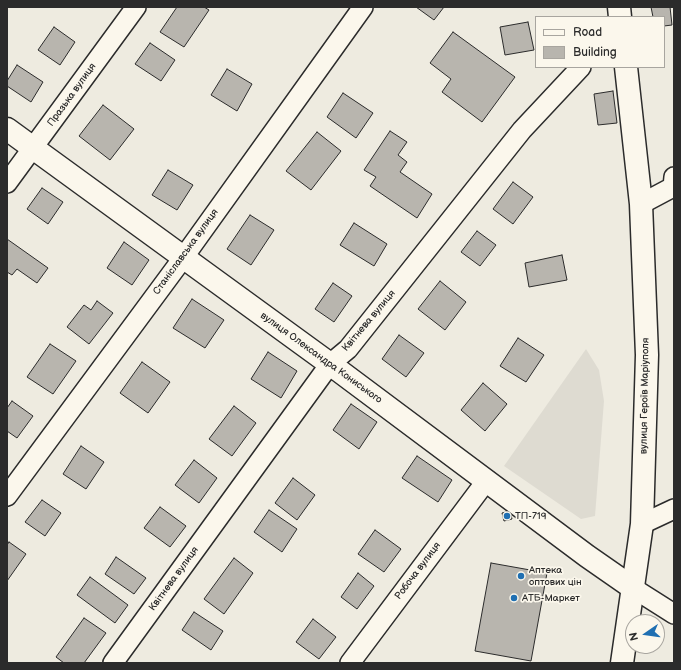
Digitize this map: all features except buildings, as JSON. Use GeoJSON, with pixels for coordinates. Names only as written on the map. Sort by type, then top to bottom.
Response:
{"type":"FeatureCollection","features":[{"type":"Feature","properties":{"kind":"street","name":"Празька вулиця"},"geometry":{"type":"LineString","coordinates":[[7,183],[136,7]]}},
{"type":"Feature","properties":{"kind":"street","name":"Станіславська вулиця"},"geometry":{"type":"LineString","coordinates":[[7,496],[183,258],[363,7]]}},
{"type":"Feature","properties":{"kind":"street","name":"Квітнева вулиця"},"geometry":{"type":"LineString","coordinates":[[113,663],[330,364],[348,349],[522,130],[580,68]]}},
{"type":"Feature","properties":{"kind":"street","name":"вулиця Героїв Маріуполя"},"geometry":{"type":"LineString","coordinates":[[622,663],[642,524],[647,355],[641,204],[626,68]]}},
{"type":"Feature","properties":{"kind":"street","name":"вулиця Олександра Кониського"},"geometry":{"type":"LineString","coordinates":[[7,129],[330,364],[587,556],[633,588]]}},
{"type":"Feature","properties":{"kind":"street"},"geometry":{"type":"LineString","coordinates":[[641,204],[673,187],[674,177]]}},
{"type":"Feature","properties":{"kind":"street","name":"Робоча вулиця"},"geometry":{"type":"LineString","coordinates":[[350,663],[487,480]]}},
{"type":"Feature","properties":{"kind":"street"},"geometry":{"type":"LineString","coordinates":[[642,524],[674,509]]}},
{"type":"Feature","properties":{"kind":"street"},"geometry":{"type":"LineString","coordinates":[[633,588],[674,614]]}},
{"type":"Feature","properties":{"kind":"shaded area"},"geometry":{"type":"Polygon","coordinates":[[[586,349],[599,370],[604,401],[595,516],[581,519],[504,466],[586,349]]]}},
{"type":"Feature","properties":{"kind":"place","name":"ТП-719"},"geometry":{"type":"Point","coordinates":[507,516]}},
{"type":"Feature","properties":{"kind":"place","name":"Аптека оптових цін"},"geometry":{"type":"Point","coordinates":[521,576]}},
{"type":"Feature","properties":{"kind":"place","name":"АТБ-Маркет"},"geometry":{"type":"Point","coordinates":[514,598]}}]}
